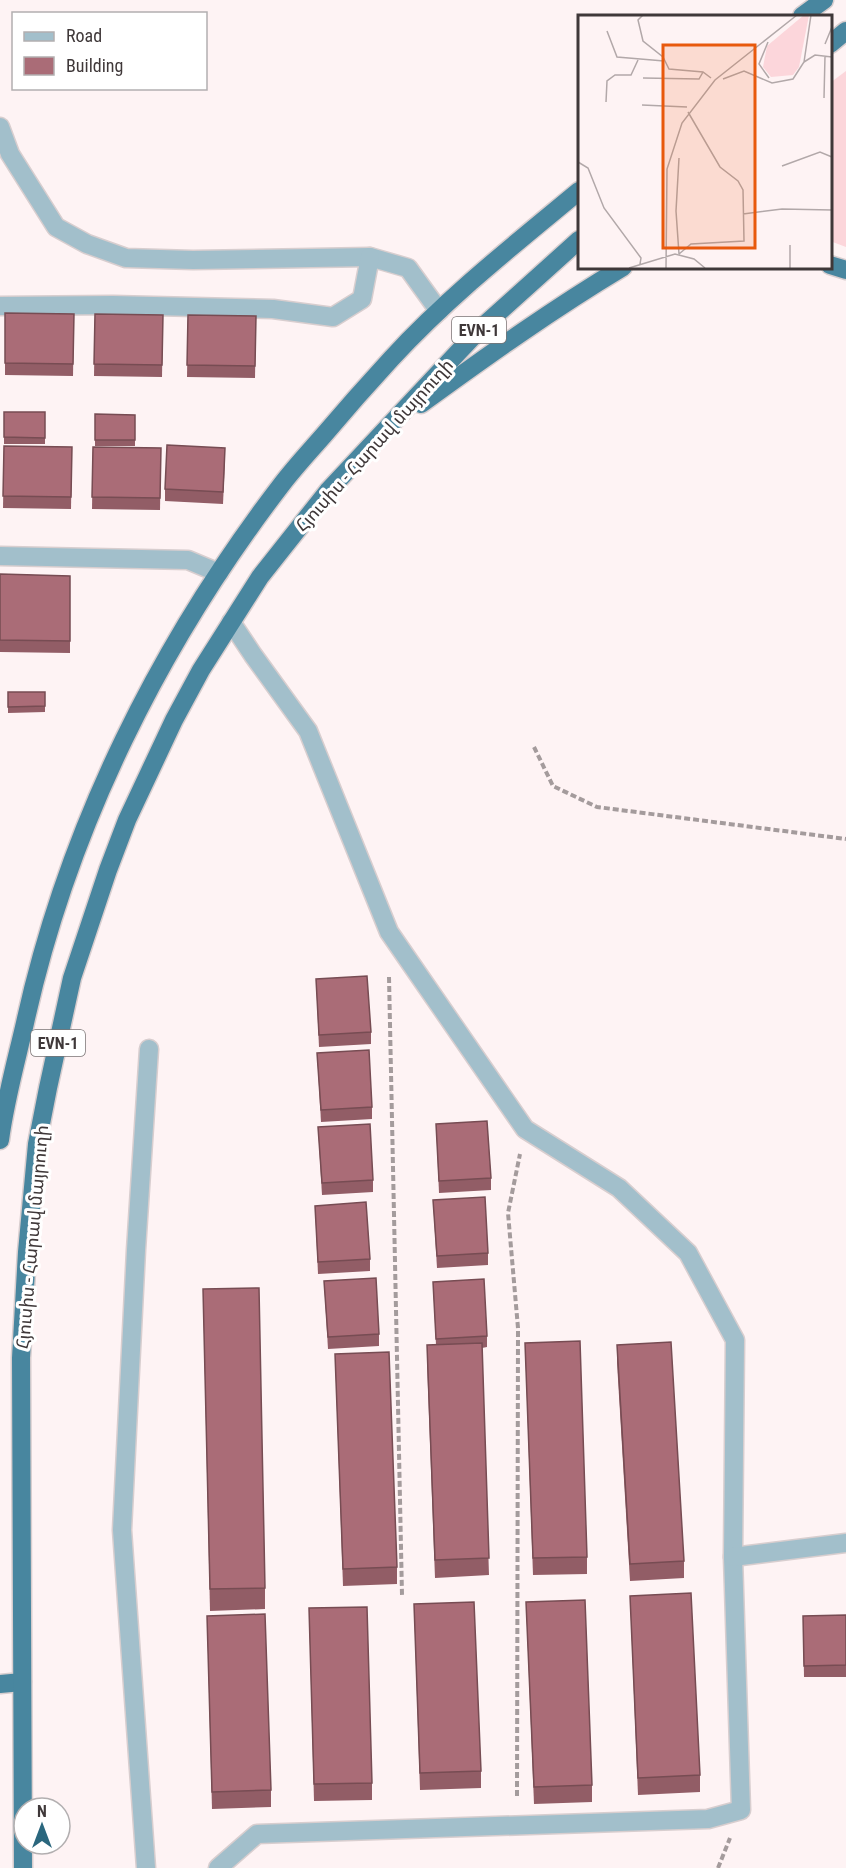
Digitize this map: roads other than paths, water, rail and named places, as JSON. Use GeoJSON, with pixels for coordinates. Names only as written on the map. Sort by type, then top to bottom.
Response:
{"type":"FeatureCollection","features":[{"type":"Feature","properties":{"kind":"highway"},"geometry":{"type":"LineString","coordinates":[[803,15],[824,0]]}},
{"type":"Feature","properties":{"kind":"highway"},"geometry":{"type":"LineString","coordinates":[[831,43],[846,31]]}},
{"type":"Feature","properties":{"kind":"highway","name":"EVN-1"},"geometry":{"type":"LineString","coordinates":[[0,1140],[35,973],[51,919],[112,763],[162,665],[219,573],[282,483],[392,358],[439,311],[578,192]]}},
{"type":"Feature","properties":{"kind":"highway","name":"Հյուսիս - Հարավ մայրուղի"},"geometry":{"type":"LineString","coordinates":[[23,1868],[21,1358],[27,1252],[38,1144],[48,1088],[72,978],[108,870],[127,820],[174,720],[260,577],[328,491],[480,329],[578,241]]}},
{"type":"Feature","properties":{"kind":"highway"},"geometry":{"type":"LineString","coordinates":[[831,265],[846,270]]}},
{"type":"Feature","properties":{"kind":"highway"},"geometry":{"type":"LineString","coordinates":[[388,428],[515,336],[621,268]]}},
{"type":"Feature","properties":{"kind":"highway"},"geometry":{"type":"LineString","coordinates":[[0,1684],[22,1682]]}},
{"type":"Feature","properties":{"kind":"street"},"geometry":{"type":"LineString","coordinates":[[0,127],[5,154],[56,226],[87,244],[126,258],[193,260],[369,257],[408,268],[439,311]]}},
{"type":"Feature","properties":{"kind":"street"},"geometry":{"type":"LineString","coordinates":[[0,306],[113,305],[273,309],[333,317],[362,298],[369,257]]}},
{"type":"Feature","properties":{"kind":"street"},"geometry":{"type":"LineString","coordinates":[[0,556],[188,560],[219,573]]}},
{"type":"Feature","properties":{"kind":"street"},"geometry":{"type":"LineString","coordinates":[[218,1868],[257,1834],[708,1819],[741,1810],[733,1557],[735,1340],[688,1253],[619,1188],[525,1129],[388,932],[308,731],[231,622]]}},
{"type":"Feature","properties":{"kind":"street"},"geometry":{"type":"LineString","coordinates":[[146,1868],[122,1530],[149,1049]]}},
{"type":"Feature","properties":{"kind":"street"},"geometry":{"type":"LineString","coordinates":[[733,1557],[846,1543]]}}]}
